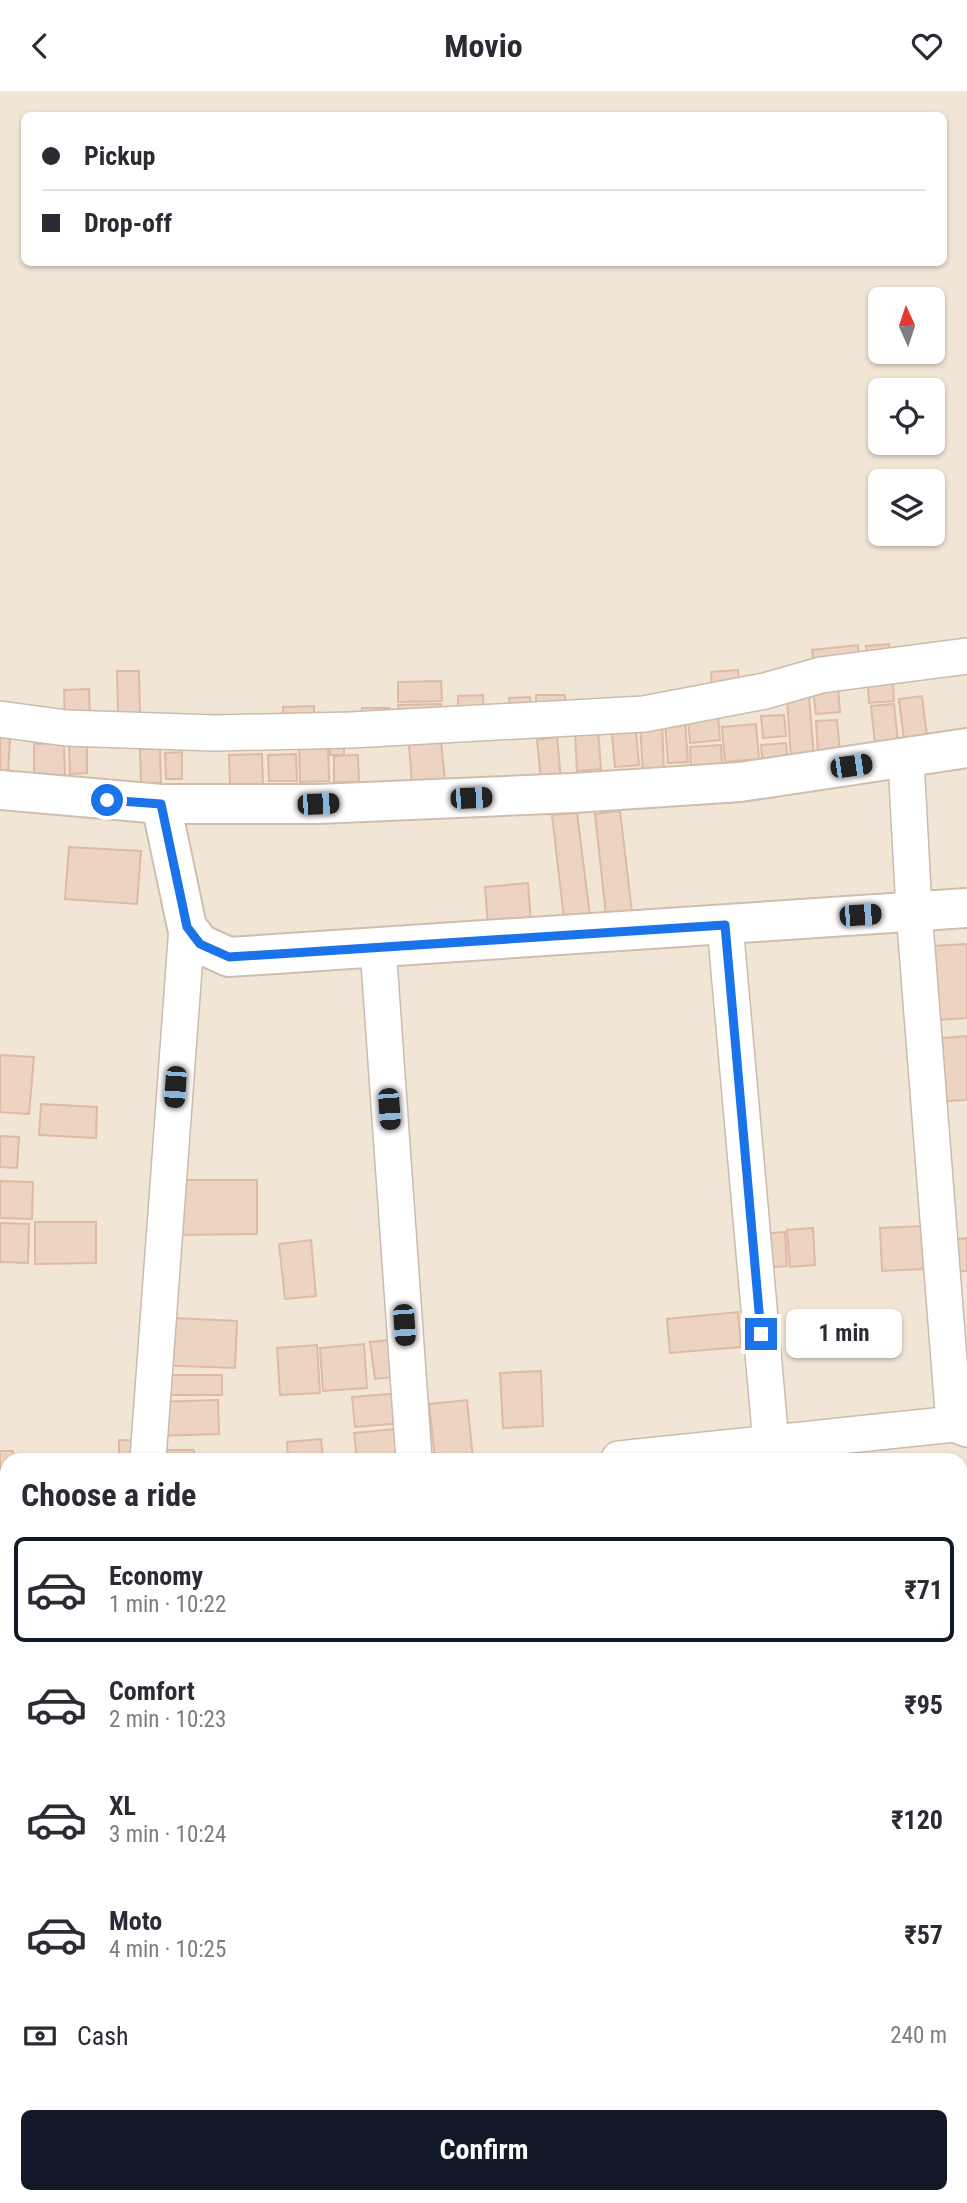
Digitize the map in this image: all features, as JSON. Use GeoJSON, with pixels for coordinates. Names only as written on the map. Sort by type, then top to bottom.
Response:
{"type":"FeatureCollection","features":[{"type":"Feature","properties":{"kind":"street"},"geometry":{"type":"LineString","coordinates":[[0,719],[66,728],[215,733],[351,730],[644,714],[765,691],[821,675],[967,656]]}},
{"type":"Feature","properties":{"kind":"street"},"geometry":{"type":"LineString","coordinates":[[0,790],[161,804],[318,804],[573,793],[740,782],[967,748]]}},
{"type":"Feature","properties":{"kind":"street"},"geometry":{"type":"LineString","coordinates":[[676,1453],[960,1426],[914,912],[906,759]]}},
{"type":"Feature","properties":{"kind":"street"},"geometry":{"type":"LineString","coordinates":[[148,1453],[187,927],[161,804]]}},
{"type":"Feature","properties":{"kind":"street"},"geometry":{"type":"LineString","coordinates":[[187,927],[200,944],[229,957],[967,908]]}},
{"type":"Feature","properties":{"kind":"street"},"geometry":{"type":"LineString","coordinates":[[725,925],[771,1443]]}},
{"type":"Feature","properties":{"kind":"street"},"geometry":{"type":"LineString","coordinates":[[378,947],[414,1453]]}},
{"type":"Feature","properties":{"kind":"shaded area"},"geometry":{"type":"Polygon","coordinates":[[[0,91],[967,91],[967,1453],[0,1453],[0,91]]]}},
{"type":"Feature","properties":{"kind":"building"},"geometry":{"type":"Polygon","coordinates":[[[889,644],[891,664],[869,667],[866,646],[889,644]]]}},
{"type":"Feature","properties":{"kind":"building"},"geometry":{"type":"Polygon","coordinates":[[[858,645],[860,667],[815,672],[812,650],[858,645]]]}},
{"type":"Feature","properties":{"kind":"building"},"geometry":{"type":"Polygon","coordinates":[[[892,669],[894,701],[869,703],[867,671],[892,669]]]}},
{"type":"Feature","properties":{"kind":"building"},"geometry":{"type":"Polygon","coordinates":[[[738,670],[739,690],[712,692],[711,672],[738,670]]]}},
{"type":"Feature","properties":{"kind":"building"},"geometry":{"type":"Polygon","coordinates":[[[117,671],[139,671],[140,714],[118,714],[117,671]]]}},
{"type":"Feature","properties":{"kind":"building"},"geometry":{"type":"Polygon","coordinates":[[[441,681],[442,701],[398,702],[398,682],[441,681]]]}},
{"type":"Feature","properties":{"kind":"building"},"geometry":{"type":"Polygon","coordinates":[[[838,688],[840,712],[816,714],[813,690],[838,688]]]}},
{"type":"Feature","properties":{"kind":"building"},"geometry":{"type":"Polygon","coordinates":[[[89,689],[90,719],[65,720],[64,690],[89,689]]]}},
{"type":"Feature","properties":{"kind":"building"},"geometry":{"type":"Polygon","coordinates":[[[483,695],[484,720],[458,721],[458,696],[483,695]]]}},
{"type":"Feature","properties":{"kind":"building"},"geometry":{"type":"Polygon","coordinates":[[[536,695],[565,695],[566,711],[536,712],[536,695]]]}},
{"type":"Feature","properties":{"kind":"building"},"geometry":{"type":"Polygon","coordinates":[[[922,696],[927,737],[904,740],[899,699],[922,696]]]}},
{"type":"Feature","properties":{"kind":"building"},"geometry":{"type":"Polygon","coordinates":[[[530,697],[531,714],[510,714],[509,698],[530,697]]]}},
{"type":"Feature","properties":{"kind":"building"},"geometry":{"type":"Polygon","coordinates":[[[809,697],[814,757],[791,758],[787,699],[809,697]]]}},
{"type":"Feature","properties":{"kind":"building"},"geometry":{"type":"Polygon","coordinates":[[[441,704],[441,723],[399,724],[398,705],[441,704]]]}},
{"type":"Feature","properties":{"kind":"building"},"geometry":{"type":"Polygon","coordinates":[[[894,704],[898,743],[875,745],[871,706],[894,704]]]}},
{"type":"Feature","properties":{"kind":"building"},"geometry":{"type":"Polygon","coordinates":[[[314,706],[314,724],[283,725],[283,707],[314,706]]]}},
{"type":"Feature","properties":{"kind":"building"},"geometry":{"type":"Polygon","coordinates":[[[362,708],[390,708],[390,725],[362,726],[362,708]]]}},
{"type":"Feature","properties":{"kind":"building"},"geometry":{"type":"Polygon","coordinates":[[[784,715],[786,736],[763,738],[761,716],[784,715]]]}},
{"type":"Feature","properties":{"kind":"building"},"geometry":{"type":"Polygon","coordinates":[[[718,716],[720,740],[690,743],[688,718],[718,716]]]}},
{"type":"Feature","properties":{"kind":"building"},"geometry":{"type":"Polygon","coordinates":[[[837,720],[840,751],[818,753],[816,721],[837,720]]]}},
{"type":"Feature","properties":{"kind":"building"},"geometry":{"type":"Polygon","coordinates":[[[635,721],[639,765],[615,767],[611,724],[635,721]]]}},
{"type":"Feature","properties":{"kind":"building"},"geometry":{"type":"Polygon","coordinates":[[[685,721],[688,762],[668,763],[665,722],[685,721]]]}},
{"type":"Feature","properties":{"kind":"building"},"geometry":{"type":"Polygon","coordinates":[[[662,723],[664,773],[643,774],[640,724],[662,723]]]}},
{"type":"Feature","properties":{"kind":"building"},"geometry":{"type":"Polygon","coordinates":[[[756,724],[759,759],[725,762],[722,727],[756,724]]]}},
{"type":"Feature","properties":{"kind":"building"},"geometry":{"type":"Polygon","coordinates":[[[598,730],[601,769],[577,771],[575,731],[598,730]]]}},
{"type":"Feature","properties":{"kind":"building"},"geometry":{"type":"Polygon","coordinates":[[[0,735],[10,736],[8,776],[0,775],[0,735]]]}},
{"type":"Feature","properties":{"kind":"building"},"geometry":{"type":"Polygon","coordinates":[[[329,737],[344,737],[344,755],[330,755],[329,737]]]}},
{"type":"Feature","properties":{"kind":"building"},"geometry":{"type":"Polygon","coordinates":[[[557,737],[561,779],[541,780],[537,740],[557,737]]]}},
{"type":"Feature","properties":{"kind":"building"},"geometry":{"type":"Polygon","coordinates":[[[328,741],[329,781],[300,782],[299,742],[328,741]]]}},
{"type":"Feature","properties":{"kind":"building"},"geometry":{"type":"Polygon","coordinates":[[[441,741],[445,780],[412,783],[409,745],[441,741]]]}},
{"type":"Feature","properties":{"kind":"building"},"geometry":{"type":"Polygon","coordinates":[[[64,743],[65,775],[34,776],[34,744],[64,743]]]}},
{"type":"Feature","properties":{"kind":"building"},"geometry":{"type":"Polygon","coordinates":[[[786,743],[788,764],[763,766],[761,745],[786,743]]]}},
{"type":"Feature","properties":{"kind":"building"},"geometry":{"type":"Polygon","coordinates":[[[69,744],[87,744],[87,773],[70,774],[69,744]]]}},
{"type":"Feature","properties":{"kind":"building"},"geometry":{"type":"Polygon","coordinates":[[[721,745],[722,765],[691,767],[690,747],[721,745]]]}},
{"type":"Feature","properties":{"kind":"building"},"geometry":{"type":"Polygon","coordinates":[[[140,749],[160,749],[161,783],[141,783],[140,749]]]}},
{"type":"Feature","properties":{"kind":"building"},"geometry":{"type":"Polygon","coordinates":[[[182,752],[182,779],[166,779],[165,753],[182,752]]]}},
{"type":"Feature","properties":{"kind":"building"},"geometry":{"type":"Polygon","coordinates":[[[262,754],[263,784],[230,785],[229,755],[262,754]]]}},
{"type":"Feature","properties":{"kind":"building"},"geometry":{"type":"Polygon","coordinates":[[[296,754],[297,781],[269,781],[268,755],[296,754]]]}},
{"type":"Feature","properties":{"kind":"building"},"geometry":{"type":"Polygon","coordinates":[[[358,755],[359,782],[334,782],[334,756],[358,755]]]}},
{"type":"Feature","properties":{"kind":"building"},"geometry":{"type":"Polygon","coordinates":[[[620,811],[632,912],[606,915],[595,814],[620,811]]]}},
{"type":"Feature","properties":{"kind":"building"},"geometry":{"type":"Polygon","coordinates":[[[577,813],[590,916],[564,919],[552,815],[577,813]]]}},
{"type":"Feature","properties":{"kind":"building"},"geometry":{"type":"Polygon","coordinates":[[[69,847],[141,851],[137,904],[65,899],[69,847]]]}},
{"type":"Feature","properties":{"kind":"building"},"geometry":{"type":"Polygon","coordinates":[[[528,883],[531,923],[488,926],[485,887],[528,883]]]}},
{"type":"Feature","properties":{"kind":"building"},"geometry":{"type":"Polygon","coordinates":[[[967,944],[967,1018],[937,1020],[933,946],[967,944]]]}},
{"type":"Feature","properties":{"kind":"building"},"geometry":{"type":"Polygon","coordinates":[[[967,1036],[967,1100],[946,1101],[942,1038],[967,1036]]]}},
{"type":"Feature","properties":{"kind":"building"},"geometry":{"type":"Polygon","coordinates":[[[0,1055],[34,1057],[29,1114],[0,1112],[0,1055]]]}},
{"type":"Feature","properties":{"kind":"building"},"geometry":{"type":"Polygon","coordinates":[[[41,1104],[97,1107],[96,1138],[39,1135],[41,1104]]]}},
{"type":"Feature","properties":{"kind":"building"},"geometry":{"type":"Polygon","coordinates":[[[0,1136],[19,1137],[17,1168],[0,1167],[0,1136]]]}},
{"type":"Feature","properties":{"kind":"building"},"geometry":{"type":"Polygon","coordinates":[[[178,1180],[257,1180],[257,1234],[178,1235],[178,1180]]]}},
{"type":"Feature","properties":{"kind":"building"},"geometry":{"type":"Polygon","coordinates":[[[0,1181],[33,1182],[32,1219],[0,1218],[0,1181]]]}},
{"type":"Feature","properties":{"kind":"building"},"geometry":{"type":"Polygon","coordinates":[[[35,1222],[96,1222],[96,1263],[35,1264],[35,1222]]]}},
{"type":"Feature","properties":{"kind":"building"},"geometry":{"type":"Polygon","coordinates":[[[0,1223],[29,1224],[28,1263],[0,1262],[0,1223]]]}},
{"type":"Feature","properties":{"kind":"building"},"geometry":{"type":"Polygon","coordinates":[[[921,1226],[924,1269],[882,1271],[880,1228],[921,1226]]]}},
{"type":"Feature","properties":{"kind":"building"},"geometry":{"type":"Polygon","coordinates":[[[813,1228],[815,1265],[790,1267],[787,1230],[813,1228]]]}},
{"type":"Feature","properties":{"kind":"building"},"geometry":{"type":"Polygon","coordinates":[[[785,1232],[787,1266],[762,1268],[760,1234],[785,1232]]]}},
{"type":"Feature","properties":{"kind":"building"},"geometry":{"type":"Polygon","coordinates":[[[967,1238],[967,1271],[953,1272],[950,1240],[967,1238]]]}},
{"type":"Feature","properties":{"kind":"building"},"geometry":{"type":"Polygon","coordinates":[[[311,1240],[316,1296],[285,1299],[279,1244],[311,1240]]]}},
{"type":"Feature","properties":{"kind":"building"},"geometry":{"type":"Polygon","coordinates":[[[738,1312],[741,1347],[670,1353],[667,1319],[738,1312]]]}},
{"type":"Feature","properties":{"kind":"building"},"geometry":{"type":"Polygon","coordinates":[[[155,1317],[237,1321],[235,1368],[153,1365],[155,1317]]]}},
{"type":"Feature","properties":{"kind":"building"},"geometry":{"type":"Polygon","coordinates":[[[398,1339],[402,1376],[375,1379],[370,1342],[398,1339]]]}},
{"type":"Feature","properties":{"kind":"building"},"geometry":{"type":"Polygon","coordinates":[[[364,1344],[367,1388],[323,1391],[320,1348],[364,1344]]]}},
{"type":"Feature","properties":{"kind":"building"},"geometry":{"type":"Polygon","coordinates":[[[317,1345],[320,1393],[280,1395],[277,1348],[317,1345]]]}},
{"type":"Feature","properties":{"kind":"building"},"geometry":{"type":"Polygon","coordinates":[[[541,1371],[543,1426],[503,1428],[500,1373],[541,1371]]]}},
{"type":"Feature","properties":{"kind":"building"},"geometry":{"type":"Polygon","coordinates":[[[158,1375],[222,1375],[222,1395],[158,1395],[158,1375]]]}},
{"type":"Feature","properties":{"kind":"building"},"geometry":{"type":"Polygon","coordinates":[[[401,1393],[403,1423],[355,1427],[352,1397],[401,1393]]]}},
{"type":"Feature","properties":{"kind":"building"},"geometry":{"type":"Polygon","coordinates":[[[218,1400],[219,1434],[155,1436],[154,1402],[218,1400]]]}},
{"type":"Feature","properties":{"kind":"building"},"geometry":{"type":"Polygon","coordinates":[[[467,1400],[472,1453],[434,1453],[429,1404],[467,1400]]]}},
{"type":"Feature","properties":{"kind":"building"},"geometry":{"type":"Polygon","coordinates":[[[395,1429],[397,1453],[356,1453],[354,1433],[395,1429]]]}},
{"type":"Feature","properties":{"kind":"building"},"geometry":{"type":"Polygon","coordinates":[[[321,1439],[322,1453],[288,1453],[287,1442],[321,1439]]]}},
{"type":"Feature","properties":{"kind":"building"},"geometry":{"type":"Polygon","coordinates":[[[119,1440],[142,1441],[142,1453],[119,1453],[119,1440]]]}},
{"type":"Feature","properties":{"kind":"building"},"geometry":{"type":"Polygon","coordinates":[[[151,1450],[194,1450],[194,1453],[151,1453],[151,1450]]]}},
{"type":"Feature","properties":{"kind":"route"},"geometry":{"type":"LineString","coordinates":[[107,800],[161,804],[187,927],[200,944],[229,957],[725,925],[761,1334]]}}]}
